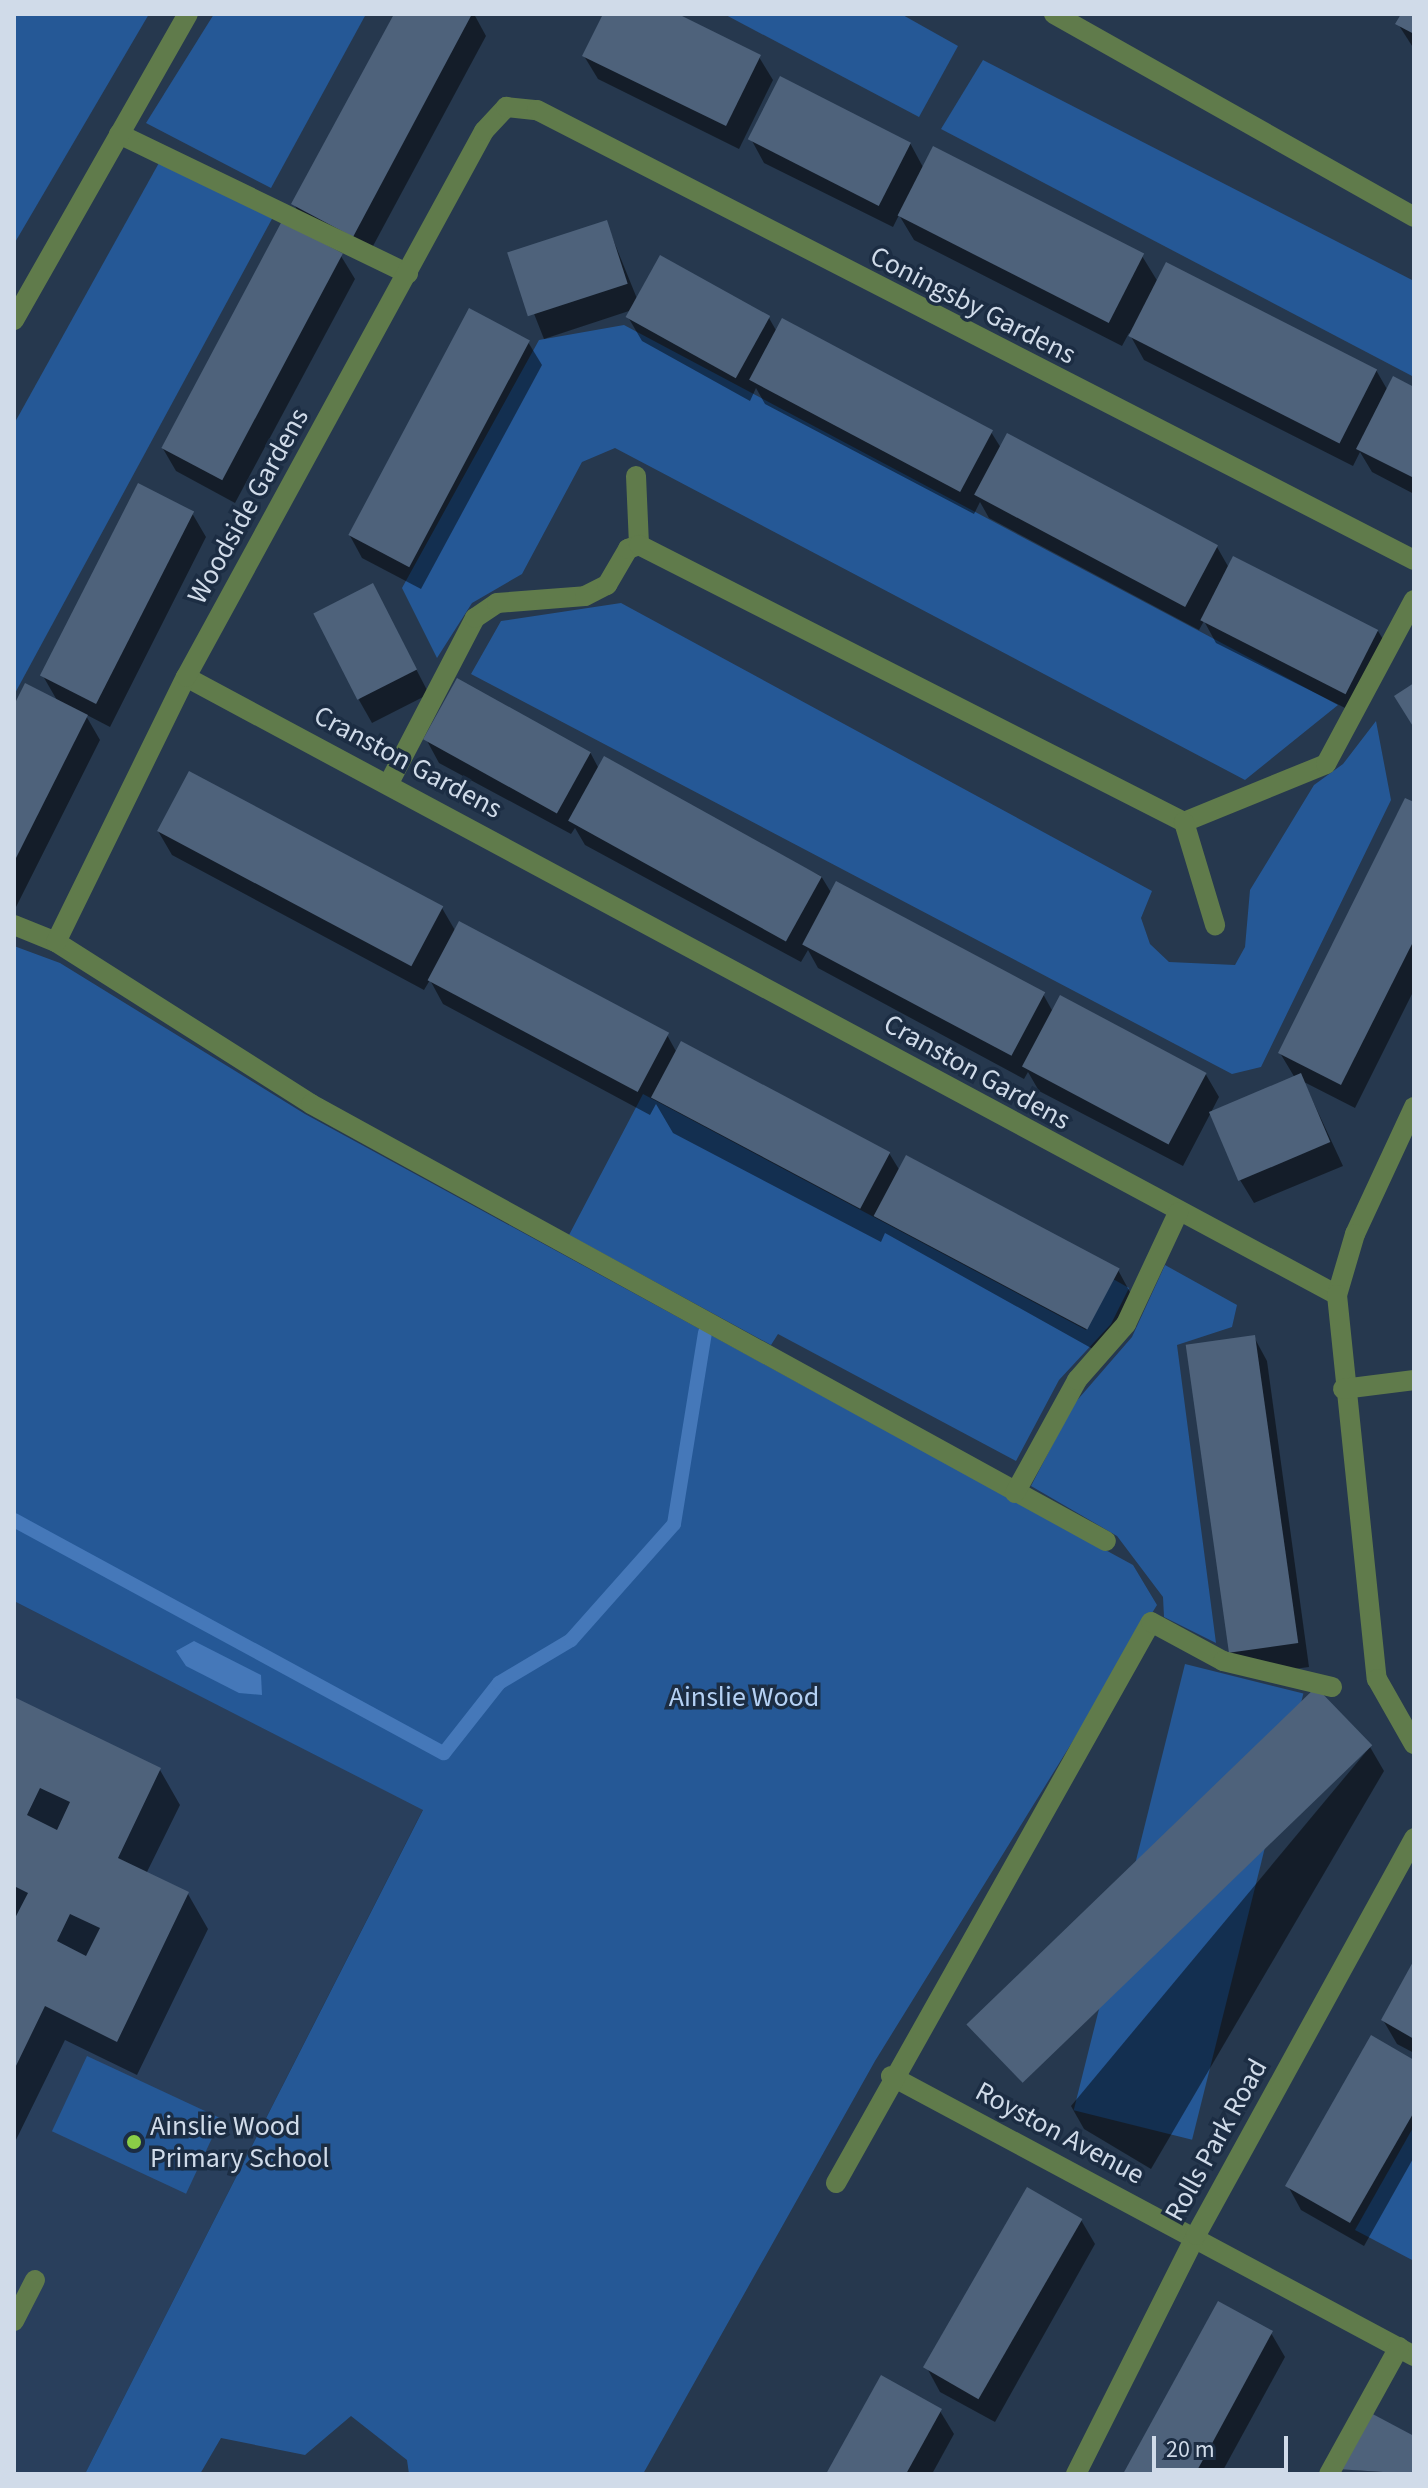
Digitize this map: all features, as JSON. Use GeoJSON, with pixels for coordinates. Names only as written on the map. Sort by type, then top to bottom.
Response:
{"type":"FeatureCollection","features":[{"type":"Feature","properties":{"kind":"street"},"geometry":{"type":"LineString","coordinates":[[14,320],[188,14]]}},
{"type":"Feature","properties":{"kind":"street"},"geometry":{"type":"LineString","coordinates":[[1054,14],[1414,217]]}},
{"type":"Feature","properties":{"kind":"street","name":"Woodside Gardens"},"geometry":{"type":"LineString","coordinates":[[56,942],[186,677],[484,131],[506,107]]}},
{"type":"Feature","properties":{"kind":"street","name":"Coningsby Gardens"},"geometry":{"type":"LineString","coordinates":[[506,107],[537,110],[1414,560]]}},
{"type":"Feature","properties":{"kind":"street"},"geometry":{"type":"LineString","coordinates":[[119,134],[408,274]]}},
{"type":"Feature","properties":{"kind":"street"},"geometry":{"type":"LineString","coordinates":[[636,476],[639,545]]}},
{"type":"Feature","properties":{"kind":"street"},"geometry":{"type":"LineString","coordinates":[[389,783],[475,618],[497,603],[585,596],[607,585],[628,549],[639,545],[1184,822],[1215,925]]}},
{"type":"Feature","properties":{"kind":"street"},"geometry":{"type":"LineString","coordinates":[[1184,822],[1326,764],[1414,600]]}},
{"type":"Feature","properties":{"kind":"street","name":"Cranston Gardens"},"geometry":{"type":"LineString","coordinates":[[186,677],[389,783],[1178,1213],[1337,1295]]}},
{"type":"Feature","properties":{"kind":"street"},"geometry":{"type":"LineString","coordinates":[[14,925],[56,942],[311,1104],[1106,1541]]}},
{"type":"Feature","properties":{"kind":"street"},"geometry":{"type":"LineString","coordinates":[[1414,1107],[1355,1234],[1337,1295],[1343,1389],[1377,1679],[1414,1744]]}},
{"type":"Feature","properties":{"kind":"street"},"geometry":{"type":"LineString","coordinates":[[1015,1493],[1077,1380],[1126,1324],[1178,1213]]}},
{"type":"Feature","properties":{"kind":"street"},"geometry":{"type":"LineString","coordinates":[[1343,1389],[1414,1380]]}},
{"type":"Feature","properties":{"kind":"street"},"geometry":{"type":"LineString","coordinates":[[836,2183],[891,2076],[1151,1622],[1223,1661],[1332,1687]]}},
{"type":"Feature","properties":{"kind":"street","name":"Rolls Park Road"},"geometry":{"type":"LineString","coordinates":[[1076,2474],[1196,2235],[1414,1838]]}},
{"type":"Feature","properties":{"kind":"street","name":"Royston Avenue"},"geometry":{"type":"LineString","coordinates":[[891,2076],[1196,2235],[1406,2352]]}},
{"type":"Feature","properties":{"kind":"street"},"geometry":{"type":"LineString","coordinates":[[14,2321],[35,2280]]}},
{"type":"Feature","properties":{"kind":"street"},"geometry":{"type":"LineString","coordinates":[[1329,2474],[1406,2352]]}},
{"type":"Feature","properties":{"kind":"shaded area","name":"Ainslie Wood Primary School"},"geometry":{"type":"Polygon","coordinates":[[[14,1601],[423,1809],[85,2474],[14,2474],[14,1601]]]}},
{"type":"Feature","properties":{"kind":"shaded area"},"geometry":{"type":"Polygon","coordinates":[[[194,1641],[261,1675],[262,1695],[239,1693],[186,1666],[176,1651],[194,1641]]]}},
{"type":"Feature","properties":{"kind":"green space"},"geometry":{"type":"Polygon","coordinates":[[[14,14],[149,14],[14,244],[14,14]]]}},
{"type":"Feature","properties":{"kind":"green space"},"geometry":{"type":"Polygon","coordinates":[[[214,14],[366,14],[271,188],[146,123],[214,14]]]}},
{"type":"Feature","properties":{"kind":"green space"},"geometry":{"type":"Polygon","coordinates":[[[724,14],[901,14],[958,46],[919,117],[724,14]]]}},
{"type":"Feature","properties":{"kind":"green space"},"geometry":{"type":"Polygon","coordinates":[[[983,60],[1414,281],[1414,377],[941,129],[983,60]]]}},
{"type":"Feature","properties":{"kind":"green space"},"geometry":{"type":"Polygon","coordinates":[[[160,161],[273,217],[14,695],[14,424],[160,161]]]}},
{"type":"Feature","properties":{"kind":"green space"},"geometry":{"type":"Polygon","coordinates":[[[624,325],[1338,705],[1245,780],[615,448],[582,462],[522,574],[472,603],[437,658],[402,588],[539,340],[624,325]]]}},
{"type":"Feature","properties":{"kind":"green space"},"geometry":{"type":"Polygon","coordinates":[[[621,603],[1152,891],[1141,918],[1150,944],[1169,962],[1235,965],[1245,947],[1250,890],[1314,785],[1343,764],[1376,721],[1391,800],[1261,1067],[1232,1074],[471,674],[501,621],[621,603]]]}},
{"type":"Feature","properties":{"kind":"green space","name":"Ainslie Wood"},"geometry":{"type":"Polygon","coordinates":[[[14,946],[60,963],[305,1114],[1133,1565],[1157,1605],[875,2061],[643,2474],[409,2474],[407,2460],[351,2416],[305,2455],[221,2438],[200,2474],[85,2474],[423,1810],[14,1601],[14,946]]]}},
{"type":"Feature","properties":{"kind":"green space"},"geometry":{"type":"Polygon","coordinates":[[[643,1094],[1086,1330],[1113,1279],[1129,1288],[1111,1324],[1059,1380],[1016,1461],[778,1334],[771,1345],[569,1235],[643,1094]]]}},
{"type":"Feature","properties":{"kind":"green space"},"geometry":{"type":"Polygon","coordinates":[[[1165,1265],[1237,1305],[1232,1327],[1177,1345],[1216,1643],[1164,1617],[1163,1597],[1117,1536],[1031,1486],[1073,1405],[1132,1337],[1165,1265]]]}},
{"type":"Feature","properties":{"kind":"green space"},"geometry":{"type":"Polygon","coordinates":[[[1185,1664],[1303,1694],[1192,2140],[1074,2110],[1185,1664]]]}},
{"type":"Feature","properties":{"kind":"green space"},"geometry":{"type":"Polygon","coordinates":[[[87,2056],[221,2119],[186,2194],[52,2131],[87,2056]]]}},
{"type":"Feature","properties":{"kind":"green space"},"geometry":{"type":"Polygon","coordinates":[[[1414,2126],[1414,2261],[1355,2230],[1414,2126]]]}},
{"type":"Feature","properties":{"kind":"building"},"geometry":{"type":"Polygon","coordinates":[[[394,14],[472,14],[353,237],[291,204],[394,14]]]}},
{"type":"Feature","properties":{"kind":"building"},"geometry":{"type":"Polygon","coordinates":[[[603,14],[678,14],[761,55],[726,126],[582,56],[603,14]]]}},
{"type":"Feature","properties":{"kind":"building"},"geometry":{"type":"Polygon","coordinates":[[[1401,14],[1414,14],[1414,34],[1395,24],[1401,14]]]}},
{"type":"Feature","properties":{"kind":"building"},"geometry":{"type":"Polygon","coordinates":[[[780,76],[911,143],[879,206],[748,139],[780,76]]]}},
{"type":"Feature","properties":{"kind":"building"},"geometry":{"type":"Polygon","coordinates":[[[933,146],[1144,254],[1109,323],[898,215],[933,146]]]}},
{"type":"Feature","properties":{"kind":"building"},"geometry":{"type":"Polygon","coordinates":[[[607,220],[628,284],[528,316],[507,252],[607,220]]]}},
{"type":"Feature","properties":{"kind":"building"},"geometry":{"type":"Polygon","coordinates":[[[282,221],[343,253],[222,480],[161,448],[282,221]]]}},
{"type":"Feature","properties":{"kind":"building"},"geometry":{"type":"Polygon","coordinates":[[[660,255],[770,316],[736,378],[626,317],[660,255]]]}},
{"type":"Feature","properties":{"kind":"building"},"geometry":{"type":"Polygon","coordinates":[[[1166,262],[1377,370],[1339,444],[1128,336],[1166,262]]]}},
{"type":"Feature","properties":{"kind":"building"},"geometry":{"type":"Polygon","coordinates":[[[469,308],[530,340],[409,567],[348,535],[469,308]]]}},
{"type":"Feature","properties":{"kind":"building"},"geometry":{"type":"Polygon","coordinates":[[[782,318],[993,430],[960,492],[749,380],[782,318]]]}},
{"type":"Feature","properties":{"kind":"building"},"geometry":{"type":"Polygon","coordinates":[[[1393,376],[1414,387],[1414,478],[1356,449],[1393,376]]]}},
{"type":"Feature","properties":{"kind":"building"},"geometry":{"type":"Polygon","coordinates":[[[1007,433],[1218,545],[1185,607],[974,495],[1007,433]]]}},
{"type":"Feature","properties":{"kind":"building"},"geometry":{"type":"Polygon","coordinates":[[[138,483],[194,512],[96,704],[40,675],[138,483]]]}},
{"type":"Feature","properties":{"kind":"building"},"geometry":{"type":"Polygon","coordinates":[[[1233,556],[1378,630],[1346,694],[1200,620],[1233,556]]]}},
{"type":"Feature","properties":{"kind":"building"},"geometry":{"type":"Polygon","coordinates":[[[373,583],[417,669],[357,700],[313,613],[373,583]]]}},
{"type":"Feature","properties":{"kind":"building"},"geometry":{"type":"Polygon","coordinates":[[[457,678],[591,752],[557,813],[423,739],[457,678]]]}},
{"type":"Feature","properties":{"kind":"building"},"geometry":{"type":"Polygon","coordinates":[[[25,683],[88,715],[14,862],[14,705],[25,683]]]}},
{"type":"Feature","properties":{"kind":"building"},"geometry":{"type":"Polygon","coordinates":[[[1414,683],[1414,728],[1394,696],[1414,683]]]}},
{"type":"Feature","properties":{"kind":"building"},"geometry":{"type":"Polygon","coordinates":[[[604,756],[822,877],[786,941],[568,821],[604,756]]]}},
{"type":"Feature","properties":{"kind":"building"},"geometry":{"type":"Polygon","coordinates":[[[189,771],[443,906],[411,966],[157,831],[189,771]]]}},
{"type":"Feature","properties":{"kind":"building"},"geometry":{"type":"Polygon","coordinates":[[[1405,798],[1414,802],[1414,940],[1341,1085],[1278,1053],[1405,798]]]}},
{"type":"Feature","properties":{"kind":"building"},"geometry":{"type":"Polygon","coordinates":[[[836,881],[1045,992],[1011,1056],[802,945],[836,881]]]}},
{"type":"Feature","properties":{"kind":"building"},"geometry":{"type":"Polygon","coordinates":[[[459,921],[669,1033],[638,1092],[428,980],[459,921]]]}},
{"type":"Feature","properties":{"kind":"building"},"geometry":{"type":"Polygon","coordinates":[[[1060,995],[1207,1073],[1169,1144],[1022,1067],[1060,995]]]}},
{"type":"Feature","properties":{"kind":"building"},"geometry":{"type":"Polygon","coordinates":[[[681,1041],[890,1152],[860,1209],[651,1098],[681,1041]]]}},
{"type":"Feature","properties":{"kind":"building"},"geometry":{"type":"Polygon","coordinates":[[[1301,1073],[1330,1142],[1238,1181],[1209,1112],[1301,1073]]]}},
{"type":"Feature","properties":{"kind":"building"},"geometry":{"type":"Polygon","coordinates":[[[906,1155],[1120,1269],[1087,1330],[874,1216],[906,1155]]]}},
{"type":"Feature","properties":{"kind":"building"},"geometry":{"type":"Polygon","coordinates":[[[1255,1335],[1298,1643],[1229,1653],[1186,1345],[1255,1335]]]}},
{"type":"Feature","properties":{"kind":"building"},"geometry":{"type":"Polygon","coordinates":[[[1316,1687],[1372,1745],[1023,2083],[966,2025],[1316,1687]]]}},
{"type":"Feature","properties":{"kind":"building","name":"Ainslie Wood Primary School"},"geometry":{"type":"Polygon","coordinates":[[[14,1697],[161,1768],[118,1858],[189,1892],[117,2042],[45,2006],[14,2070],[14,1920],[28,1893],[14,1886],[14,1697]],[[40,1788],[27,1815],[57,1830],[70,1802],[40,1788]],[[70,1914],[57,1941],[86,1956],[100,1928],[70,1914]]]}},
{"type":"Feature","properties":{"kind":"building"},"geometry":{"type":"Polygon","coordinates":[[[1414,1960],[1414,2039],[1381,2020],[1414,1960]]]}},
{"type":"Feature","properties":{"kind":"building"},"geometry":{"type":"Polygon","coordinates":[[[1371,2035],[1414,2060],[1414,2112],[1350,2223],[1285,2186],[1371,2035]]]}},
{"type":"Feature","properties":{"kind":"building"},"geometry":{"type":"Polygon","coordinates":[[[1027,2187],[1082,2219],[978,2399],[923,2367],[1027,2187]]]}},
{"type":"Feature","properties":{"kind":"building"},"geometry":{"type":"Polygon","coordinates":[[[1218,2301],[1273,2331],[1209,2449],[1195,2474],[1123,2474],[1218,2301]]]}},
{"type":"Feature","properties":{"kind":"building"},"geometry":{"type":"Polygon","coordinates":[[[881,2375],[942,2409],[906,2474],[826,2474],[881,2375]]]}},
{"type":"Feature","properties":{"kind":"building"},"geometry":{"type":"Polygon","coordinates":[[[1367,2411],[1414,2436],[1414,2474],[1336,2469],[1367,2411]]]}},
{"type":"Feature","properties":{"kind":"waterway"},"geometry":{"type":"LineString","coordinates":[[14,1520],[444,1753],[499,1683],[571,1640],[674,1524],[705,1332]]}},
{"type":"Feature","properties":{"kind":"place","name":"Ainslie Wood Primary School"},"geometry":{"type":"Point","coordinates":[134,2142]}}]}
